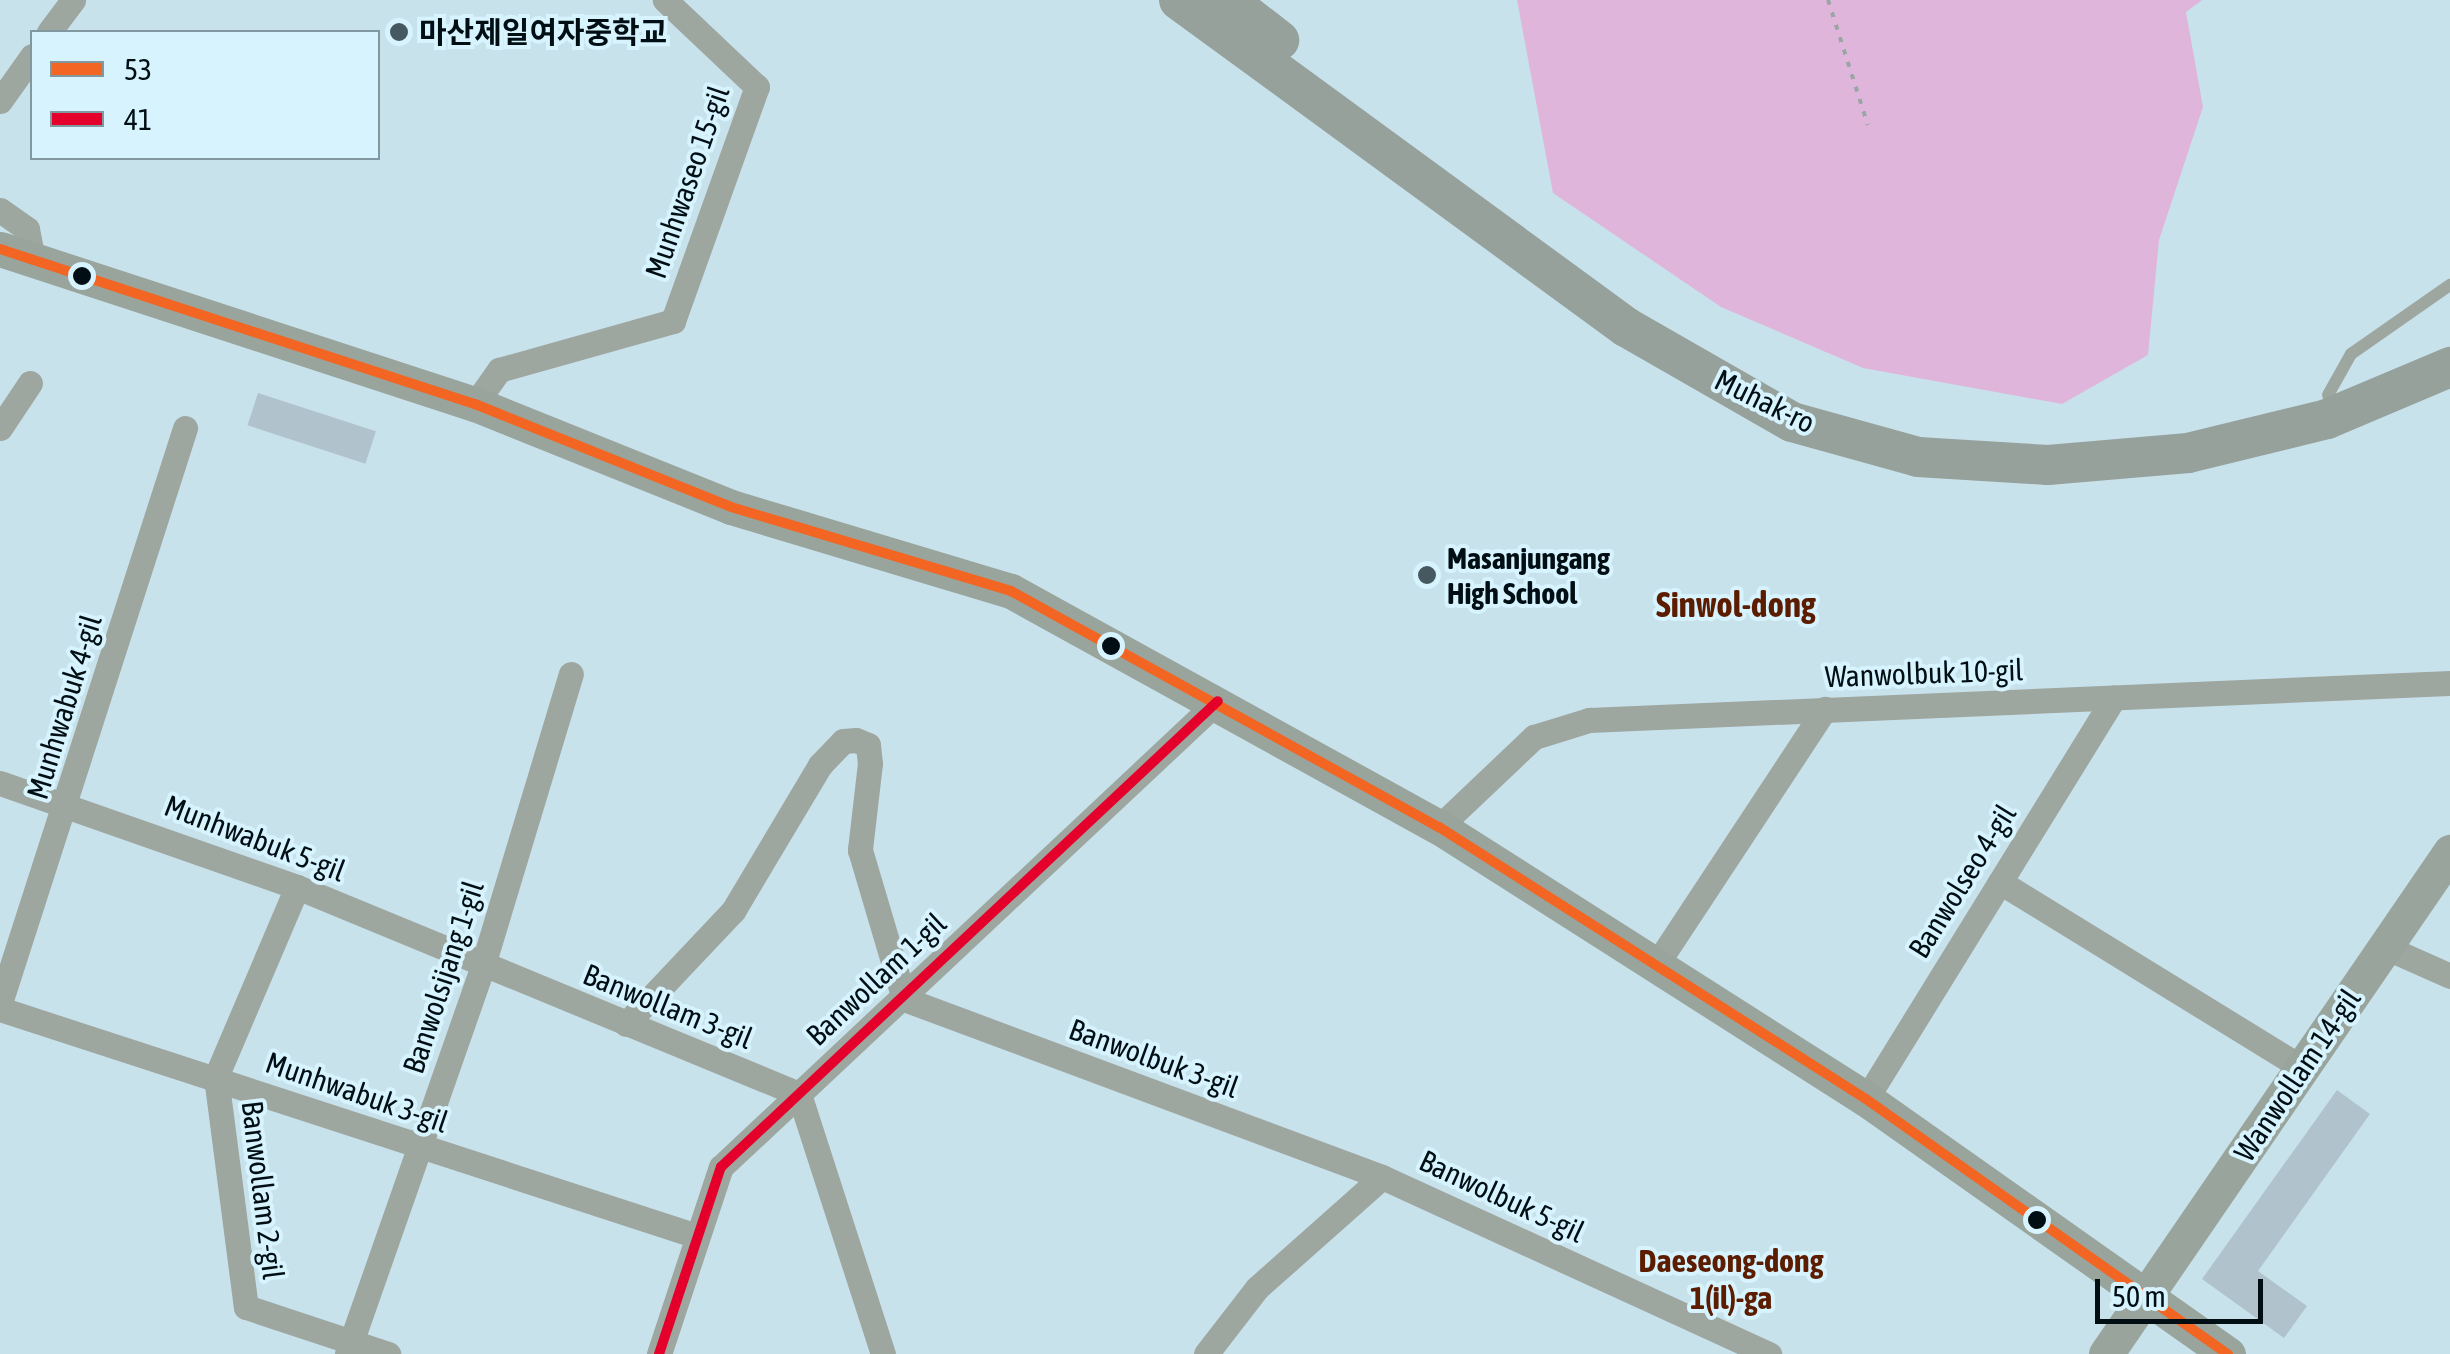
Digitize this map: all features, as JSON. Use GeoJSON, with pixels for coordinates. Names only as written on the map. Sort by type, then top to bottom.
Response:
{"type":"FeatureCollection","features":[{"type":"Feature","properties":{"kind":"main road","name":"Muhak-ro"},"geometry":{"type":"LineString","coordinates":[[1179,0],[1626,327],[1792,422],[1918,457],[2048,465],[2188,453],[2328,420],[2450,367]]}},
{"type":"Feature","properties":{"kind":"main road","name":"Muhak-ro"},"geometry":{"type":"LineString","coordinates":[[1228,0],[1658,325],[1792,396],[1898,427],[2062,440],[2157,432],[2328,395],[2450,346]]}},
{"type":"Feature","properties":{"kind":"main road"},"geometry":{"type":"LineString","coordinates":[[16,255],[475,404],[730,507],[1011,592],[1218,701],[1439,826],[1866,1099],[2228,1354]]}},
{"type":"Feature","properties":{"kind":"main road","name":"Wanwollam 14-gil"},"geometry":{"type":"LineString","coordinates":[[2106,1354],[2450,852]]}},
{"type":"Feature","properties":{"kind":"street"},"geometry":{"type":"LineString","coordinates":[[51,30],[73,0]]}},
{"type":"Feature","properties":{"kind":"street","name":"Munhwaseo 15-gil"},"geometry":{"type":"LineString","coordinates":[[475,404],[498,370],[673,321],[757,87],[665,0]]}},
{"type":"Feature","properties":{"kind":"street"},"geometry":{"type":"LineString","coordinates":[[0,101],[30,59]]}},
{"type":"Feature","properties":{"kind":"street"},"geometry":{"type":"LineString","coordinates":[[0,210],[27,229],[16,255]]}},
{"type":"Feature","properties":{"kind":"street"},"geometry":{"type":"LineString","coordinates":[[0,428],[30,383]]}},
{"type":"Feature","properties":{"kind":"street","name":"Munhwabuk 4-gil"},"geometry":{"type":"LineString","coordinates":[[0,1006],[68,804],[185,428]]}},
{"type":"Feature","properties":{"kind":"street","name":"Banwolsijang 1-gil"},"geometry":{"type":"LineString","coordinates":[[349,1349],[483,965],[571,674]]}},
{"type":"Feature","properties":{"kind":"street","name":"Wanwolbuk 10-gil"},"geometry":{"type":"LineString","coordinates":[[1439,826],[1534,738],[1589,720],[2450,683]]}},
{"type":"Feature","properties":{"kind":"street","name":"Banwolseo 4-gil"},"geometry":{"type":"LineString","coordinates":[[1866,1099],[2114,697]]}},
{"type":"Feature","properties":{"kind":"street","name":"Banwollam 1-gil"},"geometry":{"type":"LineString","coordinates":[[659,1354],[694,1234],[721,1167],[1218,701]]}},
{"type":"Feature","properties":{"kind":"street"},"geometry":{"type":"LineString","coordinates":[[1656,966],[1825,710]]}},
{"type":"Feature","properties":{"kind":"street"},"geometry":{"type":"LineString","coordinates":[[626,1024],[733,912],[820,765],[843,742],[856,740],[868,746],[870,763],[860,850],[904,999]]}},
{"type":"Feature","properties":{"kind":"street","name":"Munhwabuk 5-gil"},"geometry":{"type":"LineString","coordinates":[[0,783],[297,887],[483,965]]}},
{"type":"Feature","properties":{"kind":"street"},"geometry":{"type":"LineString","coordinates":[[2000,882],[2302,1068]]}},
{"type":"Feature","properties":{"kind":"street","name":"Banwollam 2-gil"},"geometry":{"type":"LineString","coordinates":[[297,887],[216,1076],[246,1307],[349,1349],[388,1354]]}},
{"type":"Feature","properties":{"kind":"street"},"geometry":{"type":"LineString","coordinates":[[2385,946],[2450,976]]}},
{"type":"Feature","properties":{"kind":"street","name":"Banwollam 3-gil"},"geometry":{"type":"LineString","coordinates":[[483,965],[799,1094]]}},
{"type":"Feature","properties":{"kind":"street","name":"Banwolbuk 3-gil"},"geometry":{"type":"LineString","coordinates":[[904,999],[1382,1177]]}},
{"type":"Feature","properties":{"kind":"street","name":"Munhwabuk 3-gil"},"geometry":{"type":"LineString","coordinates":[[0,1006],[216,1076],[421,1150],[694,1234]]}},
{"type":"Feature","properties":{"kind":"street"},"geometry":{"type":"LineString","coordinates":[[799,1094],[883,1354]]}},
{"type":"Feature","properties":{"kind":"street","name":"Banwolbuk 5-gil"},"geometry":{"type":"LineString","coordinates":[[1206,1354],[1257,1288],[1382,1177],[1769,1354]]}},
{"type":"Feature","properties":{"kind":"lane"},"geometry":{"type":"LineString","coordinates":[[2328,395],[2351,354],[2450,285]]}},
{"type":"Feature","properties":{"kind":"path"},"geometry":{"type":"LineString","coordinates":[[1828,0],[1868,125]]}},
{"type":"Feature","properties":{"kind":"shaded area"},"geometry":{"type":"Polygon","coordinates":[[[1517,0],[2202,0],[2186,12],[2203,107],[2159,240],[2148,355],[2062,404],[1863,368],[1721,307],[1553,193],[1517,0]]]}},
{"type":"Feature","properties":{"kind":"building"},"geometry":{"type":"Polygon","coordinates":[[[258,393],[376,431],[365,464],[247,425],[258,393]]]}},
{"type":"Feature","properties":{"kind":"building"},"geometry":{"type":"Polygon","coordinates":[[[2337,1090],[2370,1114],[2258,1271],[2307,1306],[2284,1338],[2202,1279],[2337,1090]]]}},
{"type":"Feature","properties":{"kind":"transit line","name":"53"},"geometry":{"type":"LineString","coordinates":[[0,249],[475,404],[731,507],[1011,591],[1439,827],[1866,1099],[2228,1354]]}},
{"type":"Feature","properties":{"kind":"transit line","name":"41"},"geometry":{"type":"LineString","coordinates":[[659,1354],[721,1167],[1218,701]]}},
{"type":"Feature","properties":{"kind":"place","name":"마산제일여자중학교"},"geometry":{"type":"Point","coordinates":[399,32]}},
{"type":"Feature","properties":{"kind":"place","name":"Masanjungang High School"},"geometry":{"type":"Point","coordinates":[1427,575]}},
{"type":"Feature","properties":{"kind":"district","name":"Sinwol-dong"},"geometry":{"type":"Point","coordinates":[1736,604]}},
{"type":"Feature","properties":{"kind":"district","name":"Daeseong-dong 1(il)-ga"},"geometry":{"type":"Point","coordinates":[1731,1280]}}]}
